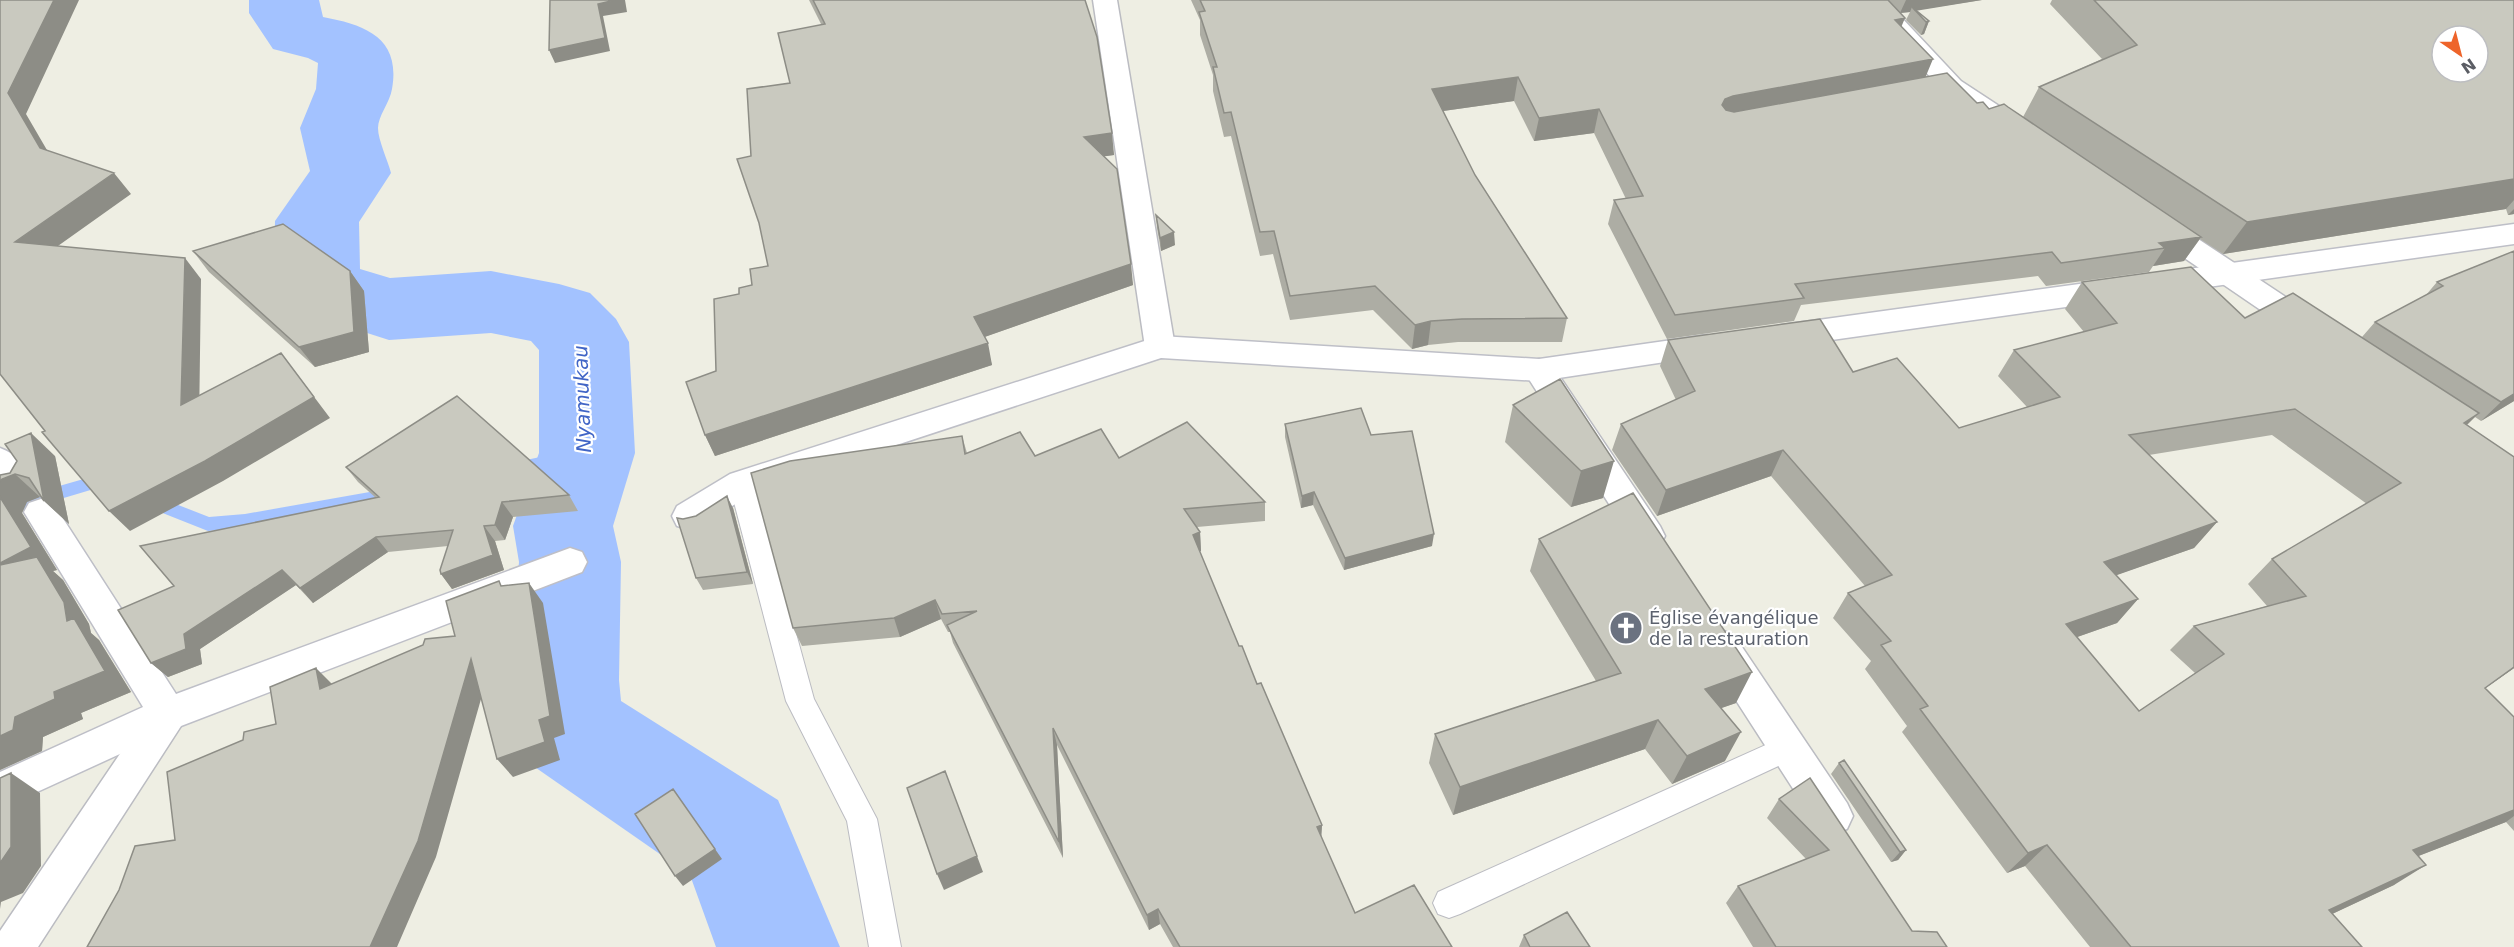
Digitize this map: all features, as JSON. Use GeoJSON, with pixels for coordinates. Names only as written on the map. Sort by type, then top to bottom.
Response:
{"type":"FeatureCollection","features":[{"type":"Feature","properties":{"kind":"street"},"geometry":{"type":"LineString","coordinates":[[1105,0],[1160,347]]}},
{"type":"Feature","properties":{"kind":"street"},"geometry":{"type":"LineString","coordinates":[[1872,0],[1941,88],[2031,140]]}},
{"type":"Feature","properties":{"kind":"street"},"geometry":{"type":"LineString","coordinates":[[2130,207],[2336,345]]}},
{"type":"Feature","properties":{"kind":"street"},"geometry":{"type":"LineString","coordinates":[[689,516],[742,483],[1160,347],[1539,370],[2514,234]]}},
{"type":"Feature","properties":{"kind":"street"},"geometry":{"type":"LineString","coordinates":[[1539,370],[1664,559]]}},
{"type":"Feature","properties":{"kind":"street"},"geometry":{"type":"LineString","coordinates":[[0,461],[32,499],[168,714]]}},
{"type":"Feature","properties":{"kind":"street"},"geometry":{"type":"LineString","coordinates":[[0,791],[168,714],[570,562]]}},
{"type":"Feature","properties":{"kind":"street"},"geometry":{"type":"LineString","coordinates":[[1703,618],[1854,848]]}},
{"type":"Feature","properties":{"kind":"street"},"geometry":{"type":"LineString","coordinates":[[14,947],[168,714]]}},
{"type":"Feature","properties":{"kind":"lane"},"geometry":{"type":"LineString","coordinates":[[742,483],[800,701],[862,819],[885,947]]}},
{"type":"Feature","properties":{"kind":"lane"},"geometry":{"type":"LineString","coordinates":[[1449,903],[1788,748]]}},
{"type":"Feature","properties":{"kind":"building"},"geometry":{"type":"Polygon","coordinates":[[[0,0],[54,0],[8,93],[40,148],[114,173],[15,242],[185,258],[181,405],[281,353],[314,397],[205,461],[109,511],[42,432],[45,431],[0,374],[0,0]]]}},
{"type":"Feature","properties":{"kind":"building"},"geometry":{"type":"Polygon","coordinates":[[[550,0],[615,0],[598,4],[605,38],[549,50],[550,0]]]}},
{"type":"Feature","properties":{"kind":"building"},"geometry":{"type":"Polygon","coordinates":[[[813,0],[1085,0],[1097,37],[1112,133],[1084,137],[1117,169],[1131,264],[974,317],[988,343],[705,435],[686,382],[716,371],[714,299],[739,294],[739,288],[752,285],[750,269],[768,266],[759,223],[737,159],[751,156],[747,89],[790,83],[778,33],[825,24],[813,0]]]}},
{"type":"Feature","properties":{"kind":"building"},"geometry":{"type":"Polygon","coordinates":[[[1200,0],[1888,0],[1905,18],[1895,20],[1933,59],[1733,96],[1725,99],[1722,105],[1726,110],[1734,112],[1947,73],[1977,103],[1983,102],[1989,109],[2004,104],[2201,237],[2159,243],[2165,248],[2061,263],[2052,252],[1795,284],[1804,298],[1675,315],[1614,200],[1643,196],[1599,109],[1539,118],[1518,77],[1432,89],[1475,175],[1567,318],[1462,319],[1431,321],[1415,325],[1375,286],[1290,296],[1274,231],[1260,232],[1231,112],[1224,113],[1213,67],[1217,67],[1199,12],[1205,11],[1200,0]]]}},
{"type":"Feature","properties":{"kind":"building"},"geometry":{"type":"Polygon","coordinates":[[[2094,0],[2514,0],[2514,179],[2247,222],[2039,87],[2137,45],[2094,0]]]}},
{"type":"Feature","properties":{"kind":"building"},"geometry":{"type":"Polygon","coordinates":[[[1912,7],[1929,21],[1926,22],[1912,7]]]}},
{"type":"Feature","properties":{"kind":"building"},"geometry":{"type":"Polygon","coordinates":[[[1156,215],[1174,232],[1160,238],[1156,215]]]}},
{"type":"Feature","properties":{"kind":"building"},"geometry":{"type":"Polygon","coordinates":[[[283,224],[350,271],[354,332],[299,347],[193,251],[283,224]]]}},
{"type":"Feature","properties":{"kind":"building"},"geometry":{"type":"Polygon","coordinates":[[[2514,251],[2514,394],[2501,402],[2375,322],[2443,286],[2437,282],[2514,251]]]}},
{"type":"Feature","properties":{"kind":"building"},"geometry":{"type":"Polygon","coordinates":[[[2191,267],[2245,318],[2293,293],[2479,413],[2464,423],[2514,457],[2514,667],[2485,688],[2514,717],[2514,810],[2413,850],[2426,865],[2329,910],[2362,947],[2131,947],[2047,845],[2028,853],[1920,709],[1928,706],[1881,645],[1891,641],[1848,593],[1892,575],[1783,450],[1666,490],[1621,424],[1695,391],[1668,340],[1820,319],[1853,372],[1897,358],[1959,428],[2060,397],[2014,350],[2117,323],[2082,282],[2191,267]],[[2295,409],[2129,435],[2217,522],[2104,562],[2138,599],[2066,624],[2139,711],[2224,654],[2194,626],[2306,596],[2272,559],[2401,483],[2295,409]]]}},
{"type":"Feature","properties":{"kind":"building"},"geometry":{"type":"Polygon","coordinates":[[[1560,379],[1614,461],[1581,471],[1513,405],[1560,379]]]}},
{"type":"Feature","properties":{"kind":"building"},"geometry":{"type":"Polygon","coordinates":[[[457,396],[569,495],[502,502],[495,525],[484,526],[493,555],[441,574],[440,570],[453,530],[376,537],[300,588],[282,570],[184,634],[186,649],[151,663],[118,610],[174,586],[140,546],[379,497],[346,467],[457,396]]]}},
{"type":"Feature","properties":{"kind":"building"},"geometry":{"type":"Polygon","coordinates":[[[1361,408],[1371,435],[1412,431],[1434,534],[1345,558],[1314,492],[1302,496],[1285,424],[1361,408]]]}},
{"type":"Feature","properties":{"kind":"building"},"geometry":{"type":"Polygon","coordinates":[[[1187,422],[1265,502],[1184,509],[1200,532],[1193,535],[1239,646],[1242,646],[1257,684],[1261,683],[1322,825],[1317,827],[1355,913],[1414,885],[1452,947],[1180,947],[1158,909],[1147,915],[1053,728],[1059,842],[947,625],[977,611],[942,614],[935,600],[894,618],[793,628],[751,473],[790,461],[962,436],[965,454],[1020,432],[1035,456],[1101,429],[1119,458],[1187,422]]]}},
{"type":"Feature","properties":{"kind":"building"},"geometry":{"type":"Polygon","coordinates":[[[31,433],[44,501],[29,478],[15,474],[0,482],[0,475],[10,473],[17,461],[5,444],[31,433]]]}},
{"type":"Feature","properties":{"kind":"building"},"geometry":{"type":"Polygon","coordinates":[[[1633,493],[1752,672],[1705,689],[1741,732],[1687,756],[1658,720],[1460,787],[1435,734],[1621,673],[1539,539],[1633,493]]]}},
{"type":"Feature","properties":{"kind":"building"},"geometry":{"type":"Polygon","coordinates":[[[727,496],[747,572],[696,578],[677,518],[696,516],[727,496]]]}},
{"type":"Feature","properties":{"kind":"building"},"geometry":{"type":"Polygon","coordinates":[[[0,497],[31,547],[0,563],[0,497]]]}},
{"type":"Feature","properties":{"kind":"building"},"geometry":{"type":"Polygon","coordinates":[[[37,557],[64,602],[67,621],[74,618],[105,671],[54,692],[55,699],[15,717],[13,730],[0,736],[0,565],[37,557]]]}},
{"type":"Feature","properties":{"kind":"building"},"geometry":{"type":"Polygon","coordinates":[[[499,581],[501,586],[529,583],[550,716],[539,720],[545,742],[497,759],[471,659],[418,841],[370,947],[87,947],[119,890],[135,846],[175,840],[167,772],[243,740],[244,732],[276,724],[270,687],[316,668],[320,689],[423,645],[425,639],[455,636],[446,601],[499,581]]]}},
{"type":"Feature","properties":{"kind":"building"},"geometry":{"type":"Polygon","coordinates":[[[1844,760],[1906,850],[1900,852],[1839,763],[1844,760]]]}},
{"type":"Feature","properties":{"kind":"building"},"geometry":{"type":"Polygon","coordinates":[[[945,771],[977,856],[937,874],[907,788],[945,771]]]}},
{"type":"Feature","properties":{"kind":"building"},"geometry":{"type":"Polygon","coordinates":[[[11,773],[11,847],[0,863],[0,778],[11,773]]]}},
{"type":"Feature","properties":{"kind":"building"},"geometry":{"type":"Polygon","coordinates":[[[1810,778],[1912,931],[1937,932],[1947,947],[1776,947],[1738,886],[1829,850],[1779,799],[1810,778]]]}},
{"type":"Feature","properties":{"kind":"building"},"geometry":{"type":"Polygon","coordinates":[[[673,789],[715,849],[675,876],[635,814],[673,789]]]}},
{"type":"Feature","properties":{"kind":"building"},"geometry":{"type":"Polygon","coordinates":[[[1567,912],[1590,947],[1530,947],[1524,935],[1567,912]]]}},
{"type":"Feature","properties":{"kind":"waterway","name":"Nyamukau"},"geometry":{"type":"LineString","coordinates":[[284,0],[285,13],[299,34],[330,40],[355,54],[354,89],[339,128],[351,173],[317,221],[317,286],[389,309],[491,302],[559,315],[584,342],[587,453],[563,526],[570,562],[564,680],[569,728],[736,839],[778,947]]}},
{"type":"Feature","properties":{"kind":"waterway"},"geometry":{"type":"LineString","coordinates":[[512,469],[587,453]]}},
{"type":"Feature","properties":{"kind":"waterway"},"geometry":{"type":"LineString","coordinates":[[0,510],[108,478]]}},
{"type":"Feature","properties":{"kind":"waterway"},"geometry":{"type":"LineString","coordinates":[[157,493],[161,505],[208,524],[245,521],[381,497]]}},
{"type":"Feature","properties":{"kind":"place","name":"Église évangélique de la restauration"},"geometry":{"type":"Point","coordinates":[1626,628]}}]}
